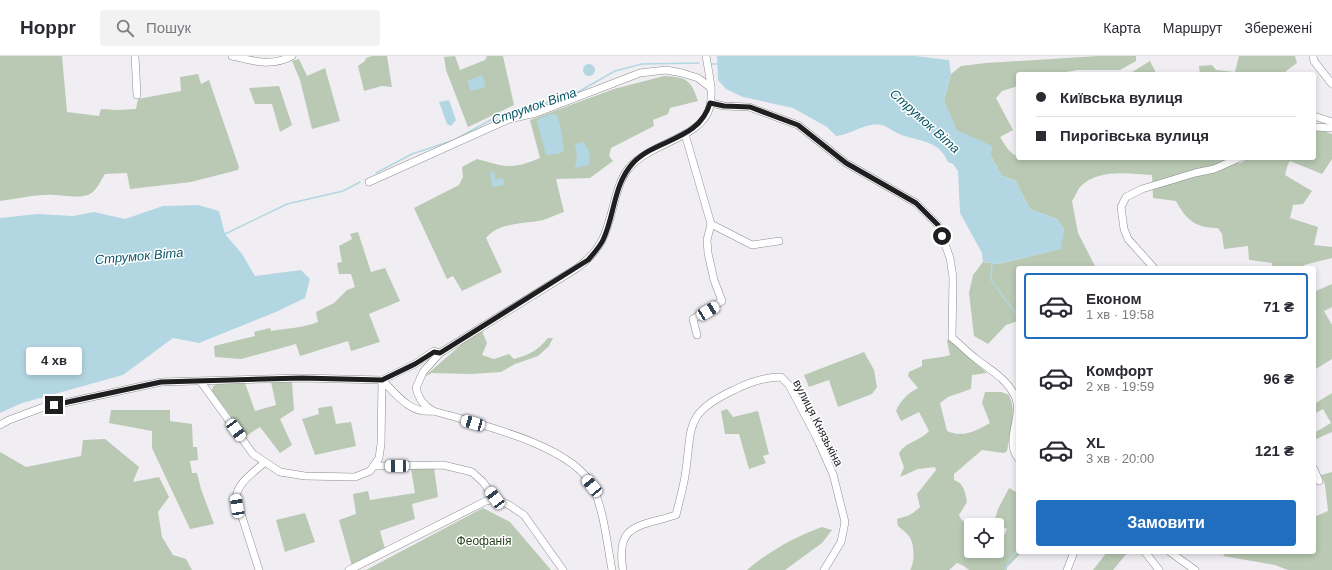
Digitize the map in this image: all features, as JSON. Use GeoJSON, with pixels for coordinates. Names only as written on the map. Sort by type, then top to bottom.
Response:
{"type":"FeatureCollection","features":[{"type":"Feature","properties":{"kind":"street"},"geometry":{"type":"LineString","coordinates":[[135,56],[137,95]]}},
{"type":"Feature","properties":{"kind":"street"},"geometry":{"type":"LineString","coordinates":[[232,56],[264,63],[277,62],[292,56]]}},
{"type":"Feature","properties":{"kind":"street"},"geometry":{"type":"LineString","coordinates":[[612,570],[599,506],[592,486],[578,468],[543,447],[500,430],[433,411],[425,406],[419,399],[416,388],[423,372],[440,353],[588,260],[598,249],[604,239],[621,179],[627,169],[648,152],[684,134],[702,122],[710,103],[710,88],[706,56]]}},
{"type":"Feature","properties":{"kind":"street"},"geometry":{"type":"LineString","coordinates":[[1313,56],[1314,61],[1332,84]]}},
{"type":"Feature","properties":{"kind":"street"},"geometry":{"type":"LineString","coordinates":[[369,182],[503,122],[536,113],[640,73],[666,70],[682,73],[698,78],[710,88]]}},
{"type":"Feature","properties":{"kind":"street"},"geometry":{"type":"LineString","coordinates":[[710,103],[724,106],[750,107],[798,125],[846,163],[916,203],[938,225],[950,258],[953,277],[952,338],[974,357],[1002,377],[1015,397],[1016,416],[1012,444],[1016,453]]}},
{"type":"Feature","properties":{"kind":"street"},"geometry":{"type":"LineString","coordinates":[[1316,117],[1332,122]]}},
{"type":"Feature","properties":{"kind":"street"},"geometry":{"type":"LineString","coordinates":[[1316,126],[1332,128]]}},
{"type":"Feature","properties":{"kind":"street"},"geometry":{"type":"LineString","coordinates":[[684,134],[712,224],[707,240],[708,254],[714,280],[722,300],[693,319],[697,335]]}},
{"type":"Feature","properties":{"kind":"street"},"geometry":{"type":"LineString","coordinates":[[1152,266],[1128,239],[1124,229],[1121,207],[1126,197],[1142,189],[1195,173],[1214,169],[1234,160]]}},
{"type":"Feature","properties":{"kind":"street"},"geometry":{"type":"LineString","coordinates":[[712,224],[752,245],[779,240]]}},
{"type":"Feature","properties":{"kind":"street"},"geometry":{"type":"LineString","coordinates":[[0,425],[41,408],[161,382],[302,378],[382,380],[415,364],[434,352],[440,353]]}},
{"type":"Feature","properties":{"kind":"street","name":"вулиця Князькіна"},"geometry":{"type":"LineString","coordinates":[[623,570],[620,552],[622,540],[627,532],[676,515],[685,477],[690,430],[697,414],[716,398],[769,377],[781,377],[789,385],[816,436],[833,474],[845,522],[841,542],[824,570]]}},
{"type":"Feature","properties":{"kind":"street"},"geometry":{"type":"LineString","coordinates":[[382,380],[407,406],[423,413],[433,411]]}},
{"type":"Feature","properties":{"kind":"street"},"geometry":{"type":"LineString","coordinates":[[201,382],[253,454],[264,463],[280,472],[305,476],[355,477],[370,471],[379,458],[381,444],[382,380]]}},
{"type":"Feature","properties":{"kind":"street"},"geometry":{"type":"LineString","coordinates":[[259,570],[236,498],[236,492],[239,486],[264,463]]}},
{"type":"Feature","properties":{"kind":"street"},"geometry":{"type":"LineString","coordinates":[[374,466],[443,465],[458,467],[472,472],[483,482],[495,498],[524,515],[563,570]]}},
{"type":"Feature","properties":{"kind":"street"},"geometry":{"type":"LineString","coordinates":[[1316,474],[1319,481]]}},
{"type":"Feature","properties":{"kind":"street"},"geometry":{"type":"LineString","coordinates":[[349,570],[486,501],[495,498]]}},
{"type":"Feature","properties":{"kind":"street"},"geometry":{"type":"LineString","coordinates":[[1067,570],[1073,554]]}},
{"type":"Feature","properties":{"kind":"street"},"geometry":{"type":"LineString","coordinates":[[1147,554],[1159,570]]}},
{"type":"Feature","properties":{"kind":"street"},"geometry":{"type":"LineString","coordinates":[[1173,554],[1195,570]]}},
{"type":"Feature","properties":{"kind":"green space"},"geometry":{"type":"Polygon","coordinates":[[[0,56],[62,56],[67,112],[99,116],[101,109],[136,109],[138,99],[181,91],[180,77],[198,74],[201,84],[209,80],[239,167],[238,170],[191,182],[130,189],[127,173],[105,174],[99,185],[90,194],[77,197],[40,195],[0,201],[0,56]]]}},
{"type":"Feature","properties":{"kind":"green space"},"geometry":{"type":"Polygon","coordinates":[[[372,56],[387,56],[392,87],[382,86],[364,91],[358,66],[365,61],[366,58],[372,56]]]}},
{"type":"Feature","properties":{"kind":"green space"},"geometry":{"type":"Polygon","coordinates":[[[455,56],[460,70],[485,60],[487,56],[503,56],[514,105],[468,127],[446,70],[444,57],[455,56]]]}},
{"type":"Feature","properties":{"kind":"green space"},"geometry":{"type":"Polygon","coordinates":[[[1098,56],[1136,56],[1136,61],[1120,70],[1016,72],[1016,87],[1002,91],[996,98],[1013,130],[1000,137],[1010,152],[1016,156],[1016,160],[1238,160],[1239,164],[1245,160],[1316,160],[1316,131],[1324,131],[1332,134],[1332,159],[1322,174],[1290,161],[1285,175],[1312,191],[1303,204],[1293,205],[1290,218],[1318,227],[1314,245],[1332,247],[1332,258],[1304,266],[1272,266],[1272,263],[1249,260],[1248,246],[1224,249],[1222,234],[1218,228],[1210,228],[1192,222],[1176,201],[1153,198],[1152,175],[1124,173],[1096,177],[1087,181],[1080,187],[1072,201],[1078,233],[1095,266],[1016,266],[1016,322],[1006,325],[988,344],[974,336],[969,293],[973,275],[983,262],[998,264],[1060,249],[1064,229],[1057,219],[1030,209],[1015,180],[1002,176],[991,156],[991,146],[957,131],[944,101],[951,74],[961,66],[1098,56]]]}},
{"type":"Feature","properties":{"kind":"green space"},"geometry":{"type":"Polygon","coordinates":[[[1239,56],[1295,56],[1297,63],[1286,72],[1235,72],[1239,56]]]}},
{"type":"Feature","properties":{"kind":"green space"},"geometry":{"type":"Polygon","coordinates":[[[299,59],[307,76],[325,68],[340,121],[312,129],[300,80],[292,61],[299,59]]]}},
{"type":"Feature","properties":{"kind":"green space"},"geometry":{"type":"Polygon","coordinates":[[[1150,61],[1156,72],[1132,72],[1150,61]]]}},
{"type":"Feature","properties":{"kind":"green space"},"geometry":{"type":"Polygon","coordinates":[[[1212,65],[1216,70],[1235,72],[1200,72],[1199,66],[1212,65]]]}},
{"type":"Feature","properties":{"kind":"green space"},"geometry":{"type":"Polygon","coordinates":[[[664,76],[678,77],[687,81],[693,88],[698,101],[670,108],[668,114],[653,120],[654,126],[611,148],[609,156],[613,161],[590,178],[556,179],[564,212],[543,220],[505,226],[491,233],[486,238],[502,272],[462,291],[453,276],[447,279],[414,208],[459,185],[463,177],[462,167],[477,159],[495,164],[515,166],[540,158],[530,120],[614,89],[664,76]]]}},
{"type":"Feature","properties":{"kind":"green space"},"geometry":{"type":"Polygon","coordinates":[[[279,86],[292,125],[280,132],[272,104],[255,104],[249,88],[279,86]]]}},
{"type":"Feature","properties":{"kind":"green space"},"geometry":{"type":"Polygon","coordinates":[[[358,232],[371,272],[385,268],[400,301],[369,314],[380,342],[351,351],[348,341],[300,356],[296,344],[241,359],[215,357],[214,346],[255,336],[254,332],[270,328],[271,331],[295,328],[318,322],[316,312],[334,303],[347,290],[355,287],[351,274],[339,274],[337,263],[342,262],[339,246],[352,239],[350,234],[358,232]]]}},
{"type":"Feature","properties":{"kind":"green space"},"geometry":{"type":"Polygon","coordinates":[[[1332,284],[1332,307],[1324,311],[1332,325],[1332,359],[1316,369],[1316,291],[1332,284]]]}},
{"type":"Feature","properties":{"kind":"green space"},"geometry":{"type":"Polygon","coordinates":[[[482,331],[487,343],[482,355],[494,359],[509,354],[514,359],[533,352],[548,338],[553,338],[549,346],[538,356],[515,364],[501,372],[470,374],[432,373],[424,377],[463,343],[482,331]]]}},
{"type":"Feature","properties":{"kind":"green space"},"geometry":{"type":"Polygon","coordinates":[[[949,339],[987,373],[972,375],[971,389],[948,397],[940,403],[947,431],[964,434],[980,429],[990,423],[982,403],[985,392],[1001,392],[1009,395],[1011,402],[1013,415],[1007,451],[1004,453],[982,450],[954,474],[954,480],[960,483],[964,488],[967,502],[959,515],[964,522],[964,558],[1004,558],[1004,536],[1007,529],[1004,528],[1004,518],[995,518],[998,509],[1009,488],[1016,492],[1016,554],[1020,554],[1006,568],[1007,570],[969,570],[957,563],[949,570],[910,570],[913,563],[912,542],[907,534],[898,526],[897,519],[911,514],[920,507],[917,494],[936,470],[935,467],[918,469],[900,477],[904,467],[899,454],[901,450],[908,444],[921,438],[929,431],[919,412],[901,421],[896,411],[905,398],[918,388],[908,376],[909,372],[922,366],[922,360],[950,355],[947,341],[949,339]]]}},
{"type":"Feature","properties":{"kind":"green space"},"geometry":{"type":"Polygon","coordinates":[[[864,352],[874,370],[877,387],[872,394],[838,407],[829,380],[809,387],[804,375],[864,352]]]}},
{"type":"Feature","properties":{"kind":"green space"},"geometry":{"type":"Polygon","coordinates":[[[271,382],[292,382],[294,410],[280,419],[292,445],[280,453],[260,427],[246,436],[212,391],[213,386],[220,383],[245,383],[255,411],[276,405],[271,382]]]}},
{"type":"Feature","properties":{"kind":"green space"},"geometry":{"type":"Polygon","coordinates":[[[1332,393],[1332,432],[1316,439],[1316,432],[1331,423],[1323,409],[1316,413],[1316,403],[1332,393]]]}},
{"type":"Feature","properties":{"kind":"green space"},"geometry":{"type":"Polygon","coordinates":[[[332,406],[336,424],[351,422],[356,446],[315,455],[302,419],[319,414],[318,408],[332,406]]]}},
{"type":"Feature","properties":{"kind":"green space"},"geometry":{"type":"Polygon","coordinates":[[[727,409],[733,417],[758,411],[769,454],[763,456],[766,463],[749,469],[739,434],[725,434],[721,411],[727,409]]]}},
{"type":"Feature","properties":{"kind":"green space"},"geometry":{"type":"Polygon","coordinates":[[[111,410],[170,410],[170,421],[192,424],[193,447],[197,447],[198,460],[190,461],[192,473],[197,473],[201,489],[214,524],[190,529],[152,448],[152,431],[109,423],[111,410]]]}},
{"type":"Feature","properties":{"kind":"green space"},"geometry":{"type":"Polygon","coordinates":[[[105,439],[139,467],[133,482],[159,477],[169,497],[158,512],[162,537],[173,555],[186,559],[192,570],[0,570],[0,452],[26,467],[81,456],[83,440],[105,439]]]}},
{"type":"Feature","properties":{"kind":"green space"},"geometry":{"type":"Polygon","coordinates":[[[434,467],[438,497],[412,504],[415,519],[380,531],[385,549],[352,566],[339,520],[356,514],[353,494],[368,491],[370,500],[415,493],[411,469],[434,467]]]}},
{"type":"Feature","properties":{"kind":"green space"},"geometry":{"type":"Polygon","coordinates":[[[1332,472],[1332,570],[1288,570],[1275,565],[1223,556],[1225,554],[1316,554],[1316,516],[1328,511],[1325,485],[1321,475],[1332,472]]]}},
{"type":"Feature","properties":{"kind":"green space","name":"Феофанія"},"geometry":{"type":"Polygon","coordinates":[[[483,508],[510,522],[551,570],[366,570],[483,508]]]}},
{"type":"Feature","properties":{"kind":"green space"},"geometry":{"type":"Polygon","coordinates":[[[305,513],[315,542],[285,552],[276,520],[305,513]]]}},
{"type":"Feature","properties":{"kind":"green space"},"geometry":{"type":"Polygon","coordinates":[[[822,527],[832,530],[822,543],[785,570],[747,570],[783,545],[822,527]]]}},
{"type":"Feature","properties":{"kind":"green space"},"geometry":{"type":"Polygon","coordinates":[[[1105,554],[1126,554],[1113,570],[1093,570],[1105,554]]]}},
{"type":"Feature","properties":{"kind":"water"},"geometry":{"type":"Polygon","coordinates":[[[717,56],[915,56],[949,60],[951,74],[944,101],[957,130],[992,146],[991,156],[1002,176],[1015,180],[1030,209],[1057,219],[1064,229],[1061,249],[998,264],[983,262],[982,253],[960,213],[958,171],[953,164],[948,162],[939,149],[927,142],[906,137],[880,125],[867,126],[836,136],[827,127],[793,108],[743,97],[726,89],[718,80],[717,56]]]}},
{"type":"Feature","properties":{"kind":"water"},"geometry":{"type":"Polygon","coordinates":[[[589,64],[593,66],[595,70],[593,74],[589,76],[585,74],[583,70],[585,66],[589,64]]]}},
{"type":"Feature","properties":{"kind":"water"},"geometry":{"type":"Polygon","coordinates":[[[482,75],[486,87],[471,91],[467,81],[482,75]]]}},
{"type":"Feature","properties":{"kind":"water"},"geometry":{"type":"Polygon","coordinates":[[[449,100],[456,120],[451,126],[447,124],[439,102],[449,100]]]}},
{"type":"Feature","properties":{"kind":"water"},"geometry":{"type":"Polygon","coordinates":[[[551,114],[556,114],[560,124],[564,150],[559,154],[546,155],[537,121],[540,118],[551,114]]]}},
{"type":"Feature","properties":{"kind":"water"},"geometry":{"type":"Polygon","coordinates":[[[584,142],[590,153],[589,165],[575,168],[577,156],[575,144],[584,142]]]}},
{"type":"Feature","properties":{"kind":"water"},"geometry":{"type":"Polygon","coordinates":[[[494,172],[496,179],[503,178],[504,185],[492,187],[490,173],[494,172]]]}},
{"type":"Feature","properties":{"kind":"water"},"geometry":{"type":"Polygon","coordinates":[[[198,205],[219,211],[225,234],[242,254],[255,276],[301,270],[310,279],[305,298],[276,312],[199,343],[173,338],[123,375],[22,403],[0,413],[0,218],[37,214],[73,216],[94,212],[125,219],[163,206],[198,205]]]}},
{"type":"Feature","properties":{"kind":"waterway","name":"Струмок Віта"},"geometry":{"type":"LineString","coordinates":[[376,173],[412,154],[454,140],[498,116],[534,107],[578,92],[615,71],[642,64],[699,63]]}},
{"type":"Feature","properties":{"kind":"waterway","name":"Струмок Віта"},"geometry":{"type":"LineString","coordinates":[[712,64],[719,64]]}},
{"type":"Feature","properties":{"kind":"waterway","name":"Струмок Віта"},"geometry":{"type":"LineString","coordinates":[[225,234],[287,204],[343,191],[360,182]]}},
{"type":"Feature","properties":{"kind":"waterway","name":"Струмок Віта"},"geometry":{"type":"LineString","coordinates":[[992,263],[991,280],[1016,313]]}},
{"type":"Feature","properties":{"kind":"waterway","name":"Струмок Віта"},"geometry":{"type":"LineString","coordinates":[[1005,570],[1010,559],[1016,552]]}},
{"type":"Feature","properties":{"kind":"route"},"geometry":{"type":"LineString","coordinates":[[54,405],[161,382],[302,378],[382,380],[392,376],[434,352],[440,353],[588,260],[598,249],[604,239],[621,179],[627,169],[648,152],[684,134],[702,122],[708,112],[710,103],[724,106],[750,107],[798,125],[846,163],[916,203],[938,225],[942,236]]}}]}
